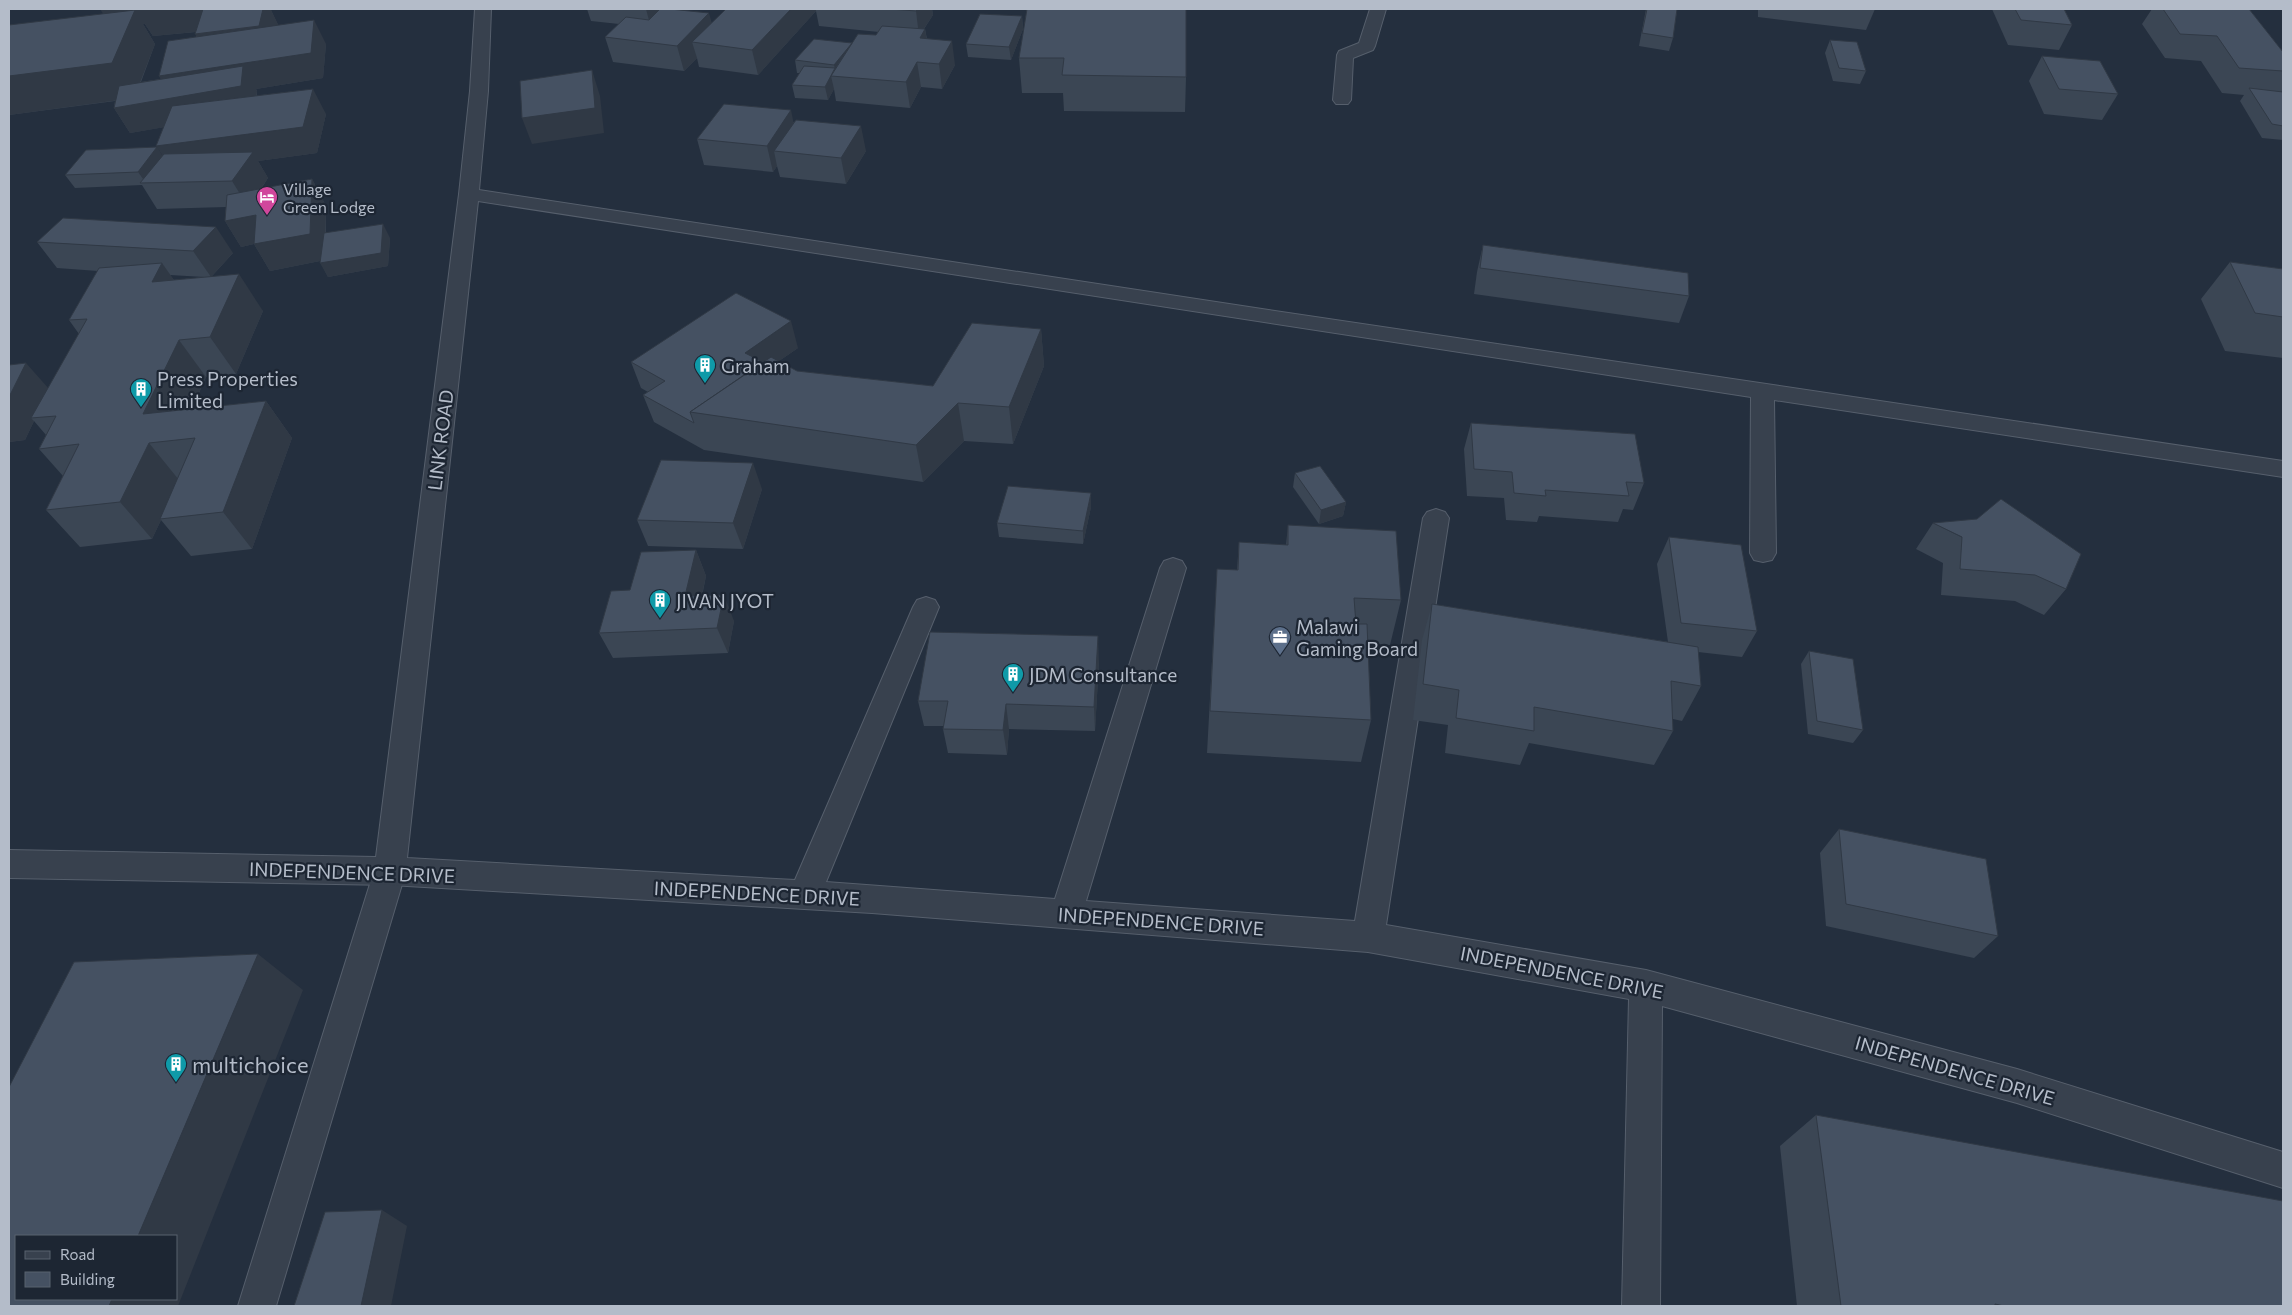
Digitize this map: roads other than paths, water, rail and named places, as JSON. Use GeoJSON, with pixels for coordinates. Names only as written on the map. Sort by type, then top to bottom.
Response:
{"type":"FeatureCollection","features":[{"type":"Feature","properties":{"kind":"street","name":"LINK ROAD"},"geometry":{"type":"LineString","coordinates":[[257,1306],[390,871],[469,194],[479,91],[483,9]]}},
{"type":"Feature","properties":{"kind":"street"},"geometry":{"type":"LineString","coordinates":[[1342,100],[1345,55],[1367,46],[1378,9]]}},
{"type":"Feature","properties":{"kind":"street"},"geometry":{"type":"LineString","coordinates":[[469,194],[1262,316],[2283,469]]}},
{"type":"Feature","properties":{"kind":"street"},"geometry":{"type":"LineString","coordinates":[[1762,391],[1763,553]]}},
{"type":"Feature","properties":{"kind":"street"},"geometry":{"type":"LineString","coordinates":[[1368,937],[1436,518]]}},
{"type":"Feature","properties":{"kind":"street"},"geometry":{"type":"LineString","coordinates":[[1066,914],[1173,568]]}},
{"type":"Feature","properties":{"kind":"street"},"geometry":{"type":"LineString","coordinates":[[804,896],[926,607]]}},
{"type":"Feature","properties":{"kind":"street","name":"INDEPENDENCE DRIVE"},"geometry":{"type":"LineString","coordinates":[[9,864],[390,871],[804,896],[1368,937],[1646,986],[2017,1086],[2283,1170]]}},
{"type":"Feature","properties":{"kind":"street"},"geometry":{"type":"LineString","coordinates":[[1641,1306],[1646,986]]}},
{"type":"Feature","properties":{"kind":"place","name":"Village Green Lodge"},"geometry":{"type":"Point","coordinates":[267,216]}},
{"type":"Feature","properties":{"kind":"place","name":"Graham"},"geometry":{"type":"Point","coordinates":[705,384]}},
{"type":"Feature","properties":{"kind":"place","name":"Press Properties Limited"},"geometry":{"type":"Point","coordinates":[141,408]}},
{"type":"Feature","properties":{"kind":"place","name":"JIVAN JYOT"},"geometry":{"type":"Point","coordinates":[660,619]}},
{"type":"Feature","properties":{"kind":"place","name":"Malawi Gaming Board"},"geometry":{"type":"Point","coordinates":[1280,656]}},
{"type":"Feature","properties":{"kind":"place","name":"JDM Consultance"},"geometry":{"type":"Point","coordinates":[1013,693]}},
{"type":"Feature","properties":{"kind":"place","name":"multichoice"},"geometry":{"type":"Point","coordinates":[176,1083]}}]}
